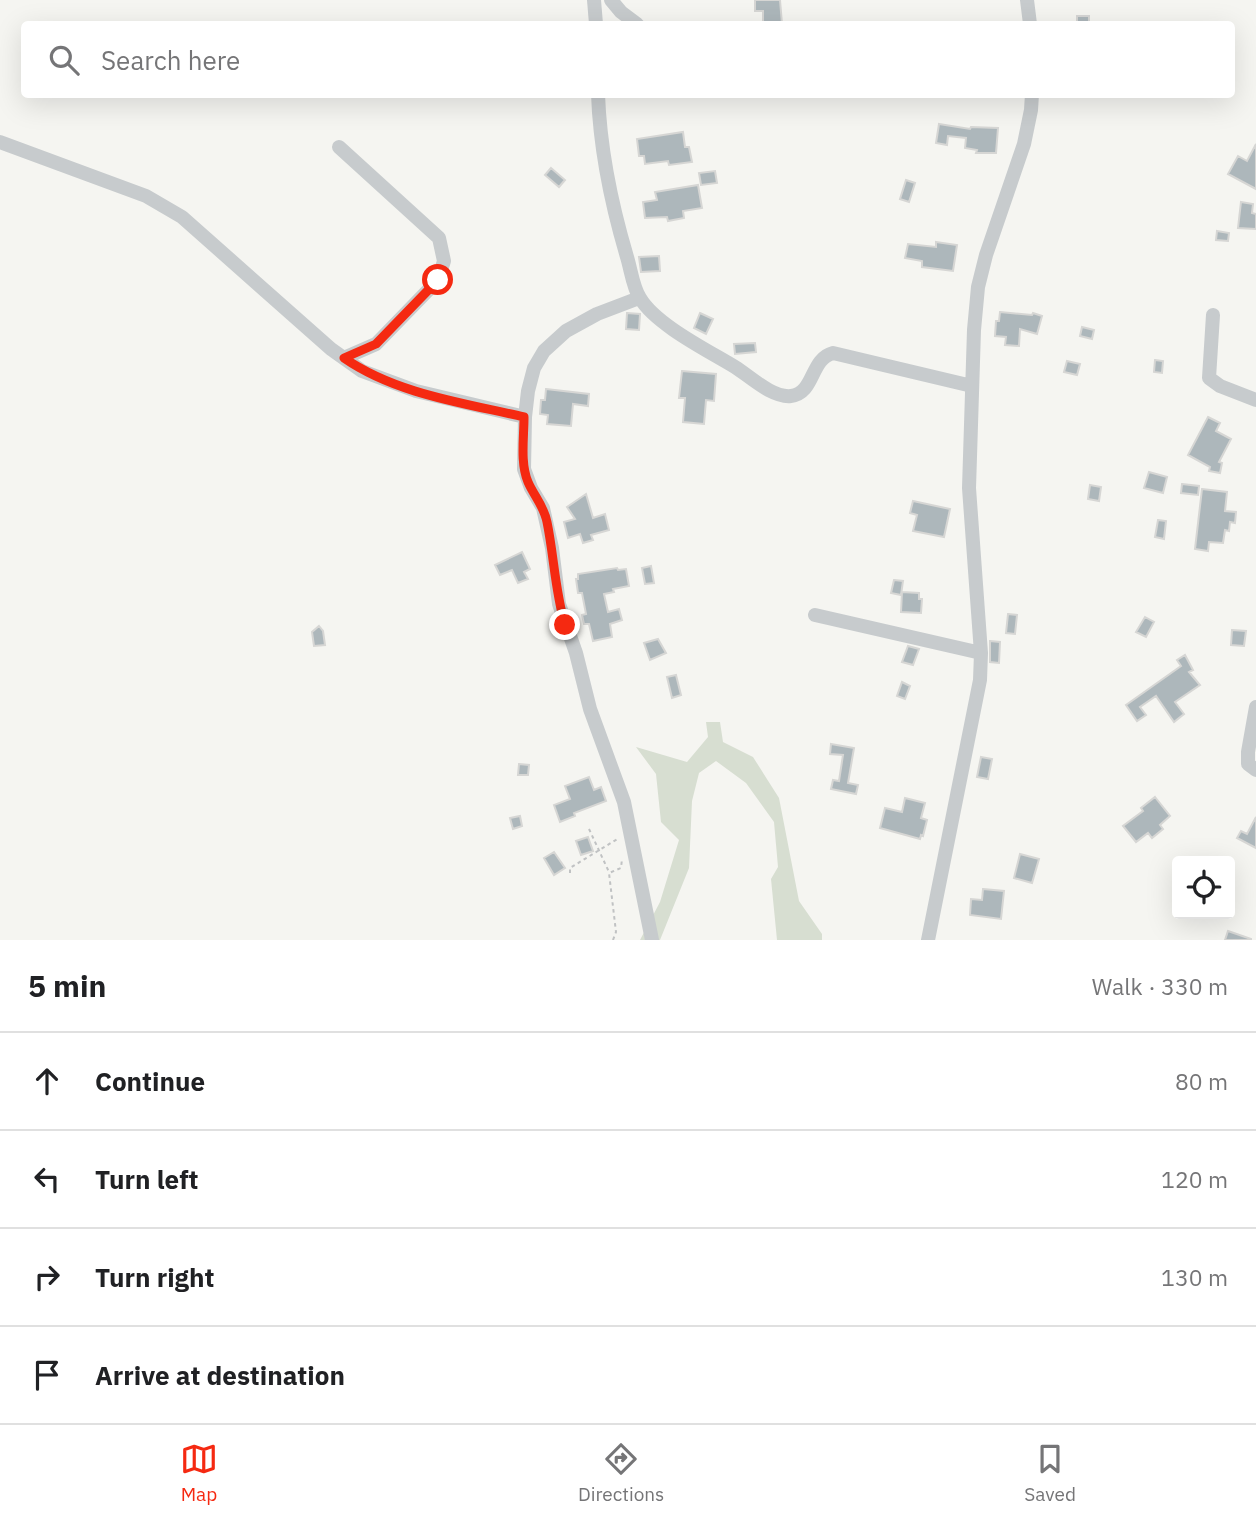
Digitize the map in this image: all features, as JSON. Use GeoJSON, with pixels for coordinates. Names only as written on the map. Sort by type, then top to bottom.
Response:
{"type":"FeatureCollection","features":[{"type":"Feature","properties":{"kind":"street"},"geometry":{"type":"LineString","coordinates":[[594,0],[596,21]]}},
{"type":"Feature","properties":{"kind":"street"},"geometry":{"type":"LineString","coordinates":[[611,0],[632,21]]}},
{"type":"Feature","properties":{"kind":"street"},"geometry":{"type":"LineString","coordinates":[[1027,0],[1030,21]]}},
{"type":"Feature","properties":{"kind":"street"},"geometry":{"type":"LineString","coordinates":[[598,98],[604,171],[639,298],[657,316],[686,338],[783,396],[804,391],[821,360],[834,353],[972,386]]}},
{"type":"Feature","properties":{"kind":"street"},"geometry":{"type":"LineString","coordinates":[[928,940],[978,700],[981,653],[969,488],[978,287],[986,255],[1024,144],[1032,98]]}},
{"type":"Feature","properties":{"kind":"street"},"geometry":{"type":"LineString","coordinates":[[0,142],[146,196],[182,217],[362,371],[416,391],[524,417]]}},
{"type":"Feature","properties":{"kind":"street"},"geometry":{"type":"LineString","coordinates":[[339,147],[439,238],[444,261],[438,280],[376,344],[344,358]]}},
{"type":"Feature","properties":{"kind":"street"},"geometry":{"type":"LineString","coordinates":[[639,298],[597,314],[553,340],[534,368],[524,417],[524,469],[543,508],[552,548],[559,604],[597,729],[624,802],[652,940]]}},
{"type":"Feature","properties":{"kind":"street"},"geometry":{"type":"LineString","coordinates":[[1213,315],[1209,378],[1220,387],[1256,400]]}},
{"type":"Feature","properties":{"kind":"street"},"geometry":{"type":"LineString","coordinates":[[814,615],[981,653]]}},
{"type":"Feature","properties":{"kind":"street"},"geometry":{"type":"LineString","coordinates":[[1256,707],[1248,764],[1256,770]]}},
{"type":"Feature","properties":{"kind":"path"},"geometry":{"type":"LineString","coordinates":[[589,829],[609,873],[616,932],[613,940]]}},
{"type":"Feature","properties":{"kind":"path"},"geometry":{"type":"LineString","coordinates":[[570,873],[570,868],[629,832]]}},
{"type":"Feature","properties":{"kind":"path"},"geometry":{"type":"LineString","coordinates":[[609,873],[621,868],[622,859]]}},
{"type":"Feature","properties":{"kind":"shaded area"},"geometry":{"type":"Polygon","coordinates":[[[706,722],[720,722],[723,742],[753,757],[779,798],[799,901],[822,934],[822,940],[777,940],[771,879],[778,867],[774,822],[746,783],[716,761],[699,773],[692,801],[689,868],[660,940],[640,940],[660,902],[679,840],[661,822],[656,774],[636,747],[687,762],[708,737],[706,722]]]}},
{"type":"Feature","properties":{"kind":"building"},"geometry":{"type":"Polygon","coordinates":[[[755,0],[780,0],[782,21],[763,21],[763,11],[755,11],[755,0]]]}},
{"type":"Feature","properties":{"kind":"building"},"geometry":{"type":"Polygon","coordinates":[[[1077,16],[1089,16],[1089,21],[1077,21],[1077,16]]]}},
{"type":"Feature","properties":{"kind":"building"},"geometry":{"type":"Polygon","coordinates":[[[939,124],[970,129],[998,128],[996,153],[976,153],[977,150],[965,148],[966,138],[948,136],[947,145],[936,143],[939,124]]]}},
{"type":"Feature","properties":{"kind":"building"},"geometry":{"type":"Polygon","coordinates":[[[683,132],[685,147],[689,147],[692,162],[645,164],[644,156],[639,156],[637,139],[683,132]]]}},
{"type":"Feature","properties":{"kind":"building"},"geometry":{"type":"Polygon","coordinates":[[[1256,144],[1256,189],[1228,174],[1238,156],[1247,161],[1256,144]]]}},
{"type":"Feature","properties":{"kind":"building"},"geometry":{"type":"Polygon","coordinates":[[[551,168],[565,180],[559,187],[545,175],[551,168]]]}},
{"type":"Feature","properties":{"kind":"building"},"geometry":{"type":"Polygon","coordinates":[[[715,171],[717,183],[701,185],[699,173],[715,171]]]}},
{"type":"Feature","properties":{"kind":"building"},"geometry":{"type":"Polygon","coordinates":[[[906,180],[915,183],[909,202],[900,199],[906,180]]]}},
{"type":"Feature","properties":{"kind":"building"},"geometry":{"type":"Polygon","coordinates":[[[698,185],[702,208],[683,211],[684,218],[668,221],[667,217],[645,218],[643,202],[657,200],[655,192],[698,185]]]}},
{"type":"Feature","properties":{"kind":"building"},"geometry":{"type":"Polygon","coordinates":[[[1241,202],[1253,204],[1256,229],[1238,228],[1241,202]]]}},
{"type":"Feature","properties":{"kind":"building"},"geometry":{"type":"Polygon","coordinates":[[[1217,231],[1229,233],[1228,241],[1216,240],[1217,231]]]}},
{"type":"Feature","properties":{"kind":"building"},"geometry":{"type":"Polygon","coordinates":[[[936,242],[957,245],[953,271],[922,267],[922,261],[905,258],[908,244],[936,247],[936,242]]]}},
{"type":"Feature","properties":{"kind":"building"},"geometry":{"type":"Polygon","coordinates":[[[659,256],[660,271],[641,272],[639,257],[659,256]]]}},
{"type":"Feature","properties":{"kind":"building"},"geometry":{"type":"Polygon","coordinates":[[[1000,312],[1033,313],[1042,316],[1037,334],[1020,329],[1019,346],[1005,345],[1006,337],[995,336],[1000,312]]]}},
{"type":"Feature","properties":{"kind":"building"},"geometry":{"type":"Polygon","coordinates":[[[627,313],[640,314],[639,330],[626,329],[627,313]]]}},
{"type":"Feature","properties":{"kind":"building"},"geometry":{"type":"Polygon","coordinates":[[[700,313],[713,319],[706,334],[694,328],[700,313]]]}},
{"type":"Feature","properties":{"kind":"building"},"geometry":{"type":"Polygon","coordinates":[[[1082,327],[1094,330],[1092,339],[1080,336],[1082,327]]]}},
{"type":"Feature","properties":{"kind":"building"},"geometry":{"type":"Polygon","coordinates":[[[755,343],[756,352],[735,354],[734,344],[755,343]]]}},
{"type":"Feature","properties":{"kind":"building"},"geometry":{"type":"Polygon","coordinates":[[[1155,360],[1163,361],[1162,373],[1154,372],[1155,360]]]}},
{"type":"Feature","properties":{"kind":"building"},"geometry":{"type":"Polygon","coordinates":[[[1067,361],[1080,364],[1077,375],[1064,372],[1067,361]]]}},
{"type":"Feature","properties":{"kind":"building"},"geometry":{"type":"Polygon","coordinates":[[[682,371],[716,374],[714,401],[706,400],[704,424],[683,422],[685,398],[679,398],[682,371]]]}},
{"type":"Feature","properties":{"kind":"building"},"geometry":{"type":"Polygon","coordinates":[[[546,389],[589,394],[588,406],[573,404],[571,426],[547,424],[548,415],[540,414],[541,400],[545,400],[546,389]]]}},
{"type":"Feature","properties":{"kind":"building"},"geometry":{"type":"Polygon","coordinates":[[[1208,417],[1220,423],[1216,431],[1231,439],[1219,462],[1222,463],[1220,473],[1209,471],[1210,467],[1188,455],[1208,417]]]}},
{"type":"Feature","properties":{"kind":"building"},"geometry":{"type":"Polygon","coordinates":[[[1149,472],[1167,477],[1163,493],[1144,488],[1149,472]]]}},
{"type":"Feature","properties":{"kind":"building"},"geometry":{"type":"Polygon","coordinates":[[[1182,484],[1199,486],[1198,495],[1181,493],[1182,484]]]}},
{"type":"Feature","properties":{"kind":"building"},"geometry":{"type":"Polygon","coordinates":[[[1090,485],[1101,487],[1099,501],[1088,499],[1090,485]]]}},
{"type":"Feature","properties":{"kind":"building"},"geometry":{"type":"Polygon","coordinates":[[[1202,489],[1227,492],[1225,511],[1236,512],[1235,523],[1230,522],[1229,531],[1225,530],[1223,543],[1209,542],[1208,551],[1195,549],[1202,489]]]}},
{"type":"Feature","properties":{"kind":"building"},"geometry":{"type":"Polygon","coordinates":[[[586,494],[593,518],[605,514],[609,530],[591,535],[593,540],[583,543],[580,534],[568,538],[564,522],[575,519],[567,507],[586,494]]]}},
{"type":"Feature","properties":{"kind":"building"},"geometry":{"type":"Polygon","coordinates":[[[913,501],[950,509],[944,537],[913,531],[917,515],[910,513],[913,501]]]}},
{"type":"Feature","properties":{"kind":"building"},"geometry":{"type":"Polygon","coordinates":[[[1158,520],[1166,521],[1164,539],[1155,537],[1158,520]]]}},
{"type":"Feature","properties":{"kind":"building"},"geometry":{"type":"Polygon","coordinates":[[[522,552],[530,569],[524,572],[528,579],[518,583],[512,570],[500,575],[495,565],[522,552]]]}},
{"type":"Feature","properties":{"kind":"building"},"geometry":{"type":"Polygon","coordinates":[[[651,566],[654,583],[645,584],[642,568],[651,566]]]}},
{"type":"Feature","properties":{"kind":"building"},"geometry":{"type":"Polygon","coordinates":[[[626,569],[629,586],[604,594],[608,612],[619,609],[622,620],[610,624],[612,637],[593,641],[589,624],[584,624],[582,615],[586,614],[576,579],[578,574],[626,569]]]}},
{"type":"Feature","properties":{"kind":"building"},"geometry":{"type":"Polygon","coordinates":[[[894,580],[903,581],[901,595],[891,593],[894,580]]]}},
{"type":"Feature","properties":{"kind":"building"},"geometry":{"type":"Polygon","coordinates":[[[902,592],[919,593],[919,599],[922,599],[921,613],[901,612],[902,592]]]}},
{"type":"Feature","properties":{"kind":"building"},"geometry":{"type":"Polygon","coordinates":[[[1008,614],[1017,615],[1015,634],[1006,633],[1008,614]]]}},
{"type":"Feature","properties":{"kind":"building"},"geometry":{"type":"Polygon","coordinates":[[[1145,617],[1154,622],[1146,637],[1136,632],[1145,617]]]}},
{"type":"Feature","properties":{"kind":"building"},"geometry":{"type":"Polygon","coordinates":[[[319,626],[323,631],[325,645],[314,646],[312,632],[319,626]]]}},
{"type":"Feature","properties":{"kind":"building"},"geometry":{"type":"Polygon","coordinates":[[[1232,630],[1246,631],[1244,646],[1231,645],[1232,630]]]}},
{"type":"Feature","properties":{"kind":"building"},"geometry":{"type":"Polygon","coordinates":[[[658,639],[666,653],[650,660],[644,643],[658,639]]]}},
{"type":"Feature","properties":{"kind":"building"},"geometry":{"type":"Polygon","coordinates":[[[990,641],[1000,642],[999,663],[990,662],[990,641]]]}},
{"type":"Feature","properties":{"kind":"building"},"geometry":{"type":"Polygon","coordinates":[[[908,646],[919,649],[913,665],[902,662],[908,646]]]}},
{"type":"Feature","properties":{"kind":"building"},"geometry":{"type":"Polygon","coordinates":[[[1185,655],[1193,670],[1189,672],[1200,685],[1175,702],[1184,714],[1174,722],[1156,696],[1140,707],[1146,715],[1137,721],[1126,705],[1181,666],[1177,660],[1185,655]]]}},
{"type":"Feature","properties":{"kind":"building"},"geometry":{"type":"Polygon","coordinates":[[[676,675],[681,695],[672,698],[667,677],[676,675]]]}},
{"type":"Feature","properties":{"kind":"building"},"geometry":{"type":"Polygon","coordinates":[[[902,682],[910,686],[905,699],[897,696],[902,682]]]}},
{"type":"Feature","properties":{"kind":"building"},"geometry":{"type":"Polygon","coordinates":[[[831,744],[854,748],[848,783],[858,785],[856,794],[831,789],[833,780],[839,781],[843,755],[830,754],[831,744]]]}},
{"type":"Feature","properties":{"kind":"building"},"geometry":{"type":"Polygon","coordinates":[[[981,757],[992,759],[988,779],[977,777],[981,757]]]}},
{"type":"Feature","properties":{"kind":"building"},"geometry":{"type":"Polygon","coordinates":[[[519,764],[529,765],[528,775],[518,775],[519,764]]]}},
{"type":"Feature","properties":{"kind":"building"},"geometry":{"type":"Polygon","coordinates":[[[589,777],[594,790],[601,787],[606,801],[574,813],[575,816],[560,822],[554,805],[570,799],[565,786],[589,777]]]}},
{"type":"Feature","properties":{"kind":"building"},"geometry":{"type":"Polygon","coordinates":[[[1155,797],[1170,816],[1160,825],[1163,829],[1152,838],[1148,833],[1136,842],[1123,826],[1143,811],[1141,808],[1155,797]]]}},
{"type":"Feature","properties":{"kind":"building"},"geometry":{"type":"Polygon","coordinates":[[[905,798],[925,803],[921,818],[927,820],[920,839],[880,828],[885,808],[902,812],[905,798]]]}},
{"type":"Feature","properties":{"kind":"building"},"geometry":{"type":"Polygon","coordinates":[[[520,816],[522,826],[513,829],[510,818],[520,816]]]}},
{"type":"Feature","properties":{"kind":"building"},"geometry":{"type":"Polygon","coordinates":[[[1256,817],[1256,848],[1237,838],[1241,831],[1247,834],[1256,817]]]}},
{"type":"Feature","properties":{"kind":"building"},"geometry":{"type":"Polygon","coordinates":[[[588,837],[593,851],[581,855],[576,841],[588,837]]]}},
{"type":"Feature","properties":{"kind":"building"},"geometry":{"type":"Polygon","coordinates":[[[554,852],[565,868],[554,875],[544,858],[554,852]]]}},
{"type":"Feature","properties":{"kind":"building"},"geometry":{"type":"Polygon","coordinates":[[[1020,854],[1039,859],[1032,883],[1014,878],[1020,854]]]}},
{"type":"Feature","properties":{"kind":"building"},"geometry":{"type":"Polygon","coordinates":[[[983,889],[1004,891],[1001,919],[970,915],[971,899],[982,900],[983,889]]]}},
{"type":"Feature","properties":{"kind":"building"},"geometry":{"type":"Polygon","coordinates":[[[1228,931],[1251,939],[1251,940],[1225,940],[1228,931]]]}},
{"type":"Feature","properties":{"kind":"route"},"geometry":{"type":"LineString","coordinates":[[438,280],[376,344],[344,358],[362,371],[416,391],[524,417],[524,469],[527,481],[537,496],[547,521],[554,579],[565,625]]}}]}
